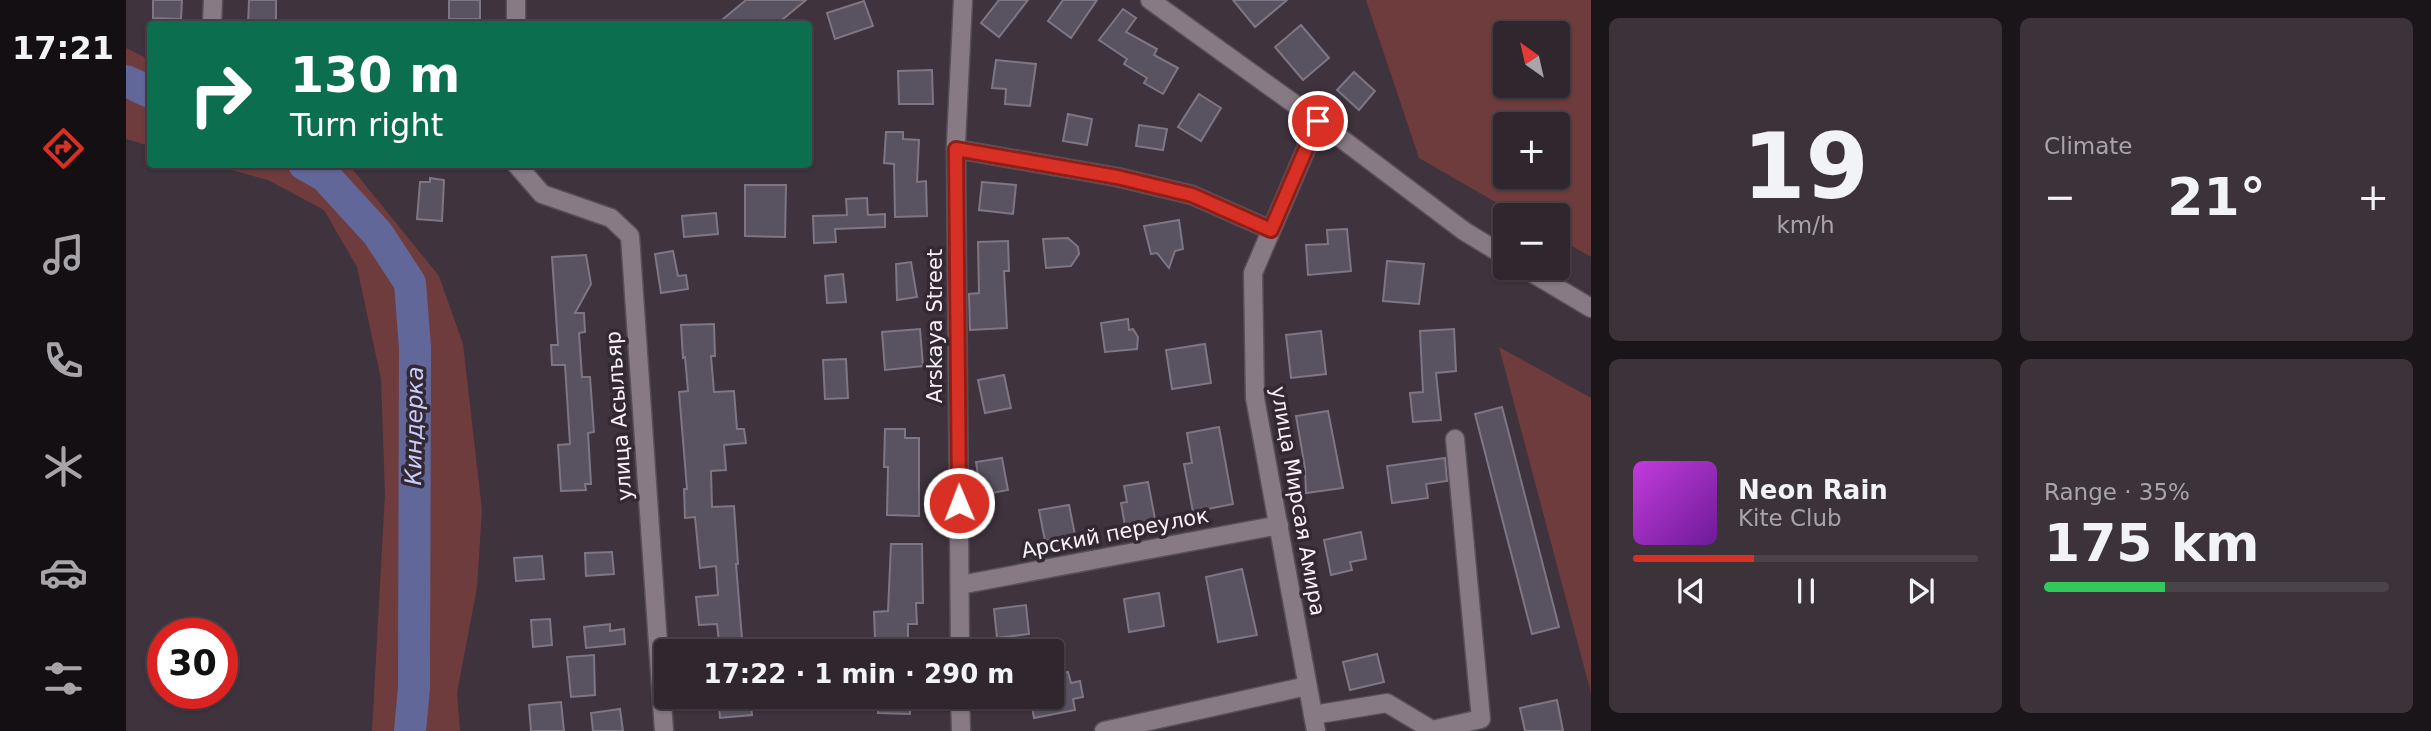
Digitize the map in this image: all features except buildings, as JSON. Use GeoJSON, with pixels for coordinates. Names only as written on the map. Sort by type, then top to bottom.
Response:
{"type":"FeatureCollection","features":[{"type":"Feature","properties":{"kind":"street"},"geometry":{"type":"LineString","coordinates":[[212,21],[213,0]]}},
{"type":"Feature","properties":{"kind":"street"},"geometry":{"type":"LineString","coordinates":[[516,0],[516,21]]}},
{"type":"Feature","properties":{"kind":"street","name":"Arskaya Street"},"geometry":{"type":"LineString","coordinates":[[960,639],[956,149],[963,0]]}},
{"type":"Feature","properties":{"kind":"street"},"geometry":{"type":"LineString","coordinates":[[1150,0],[1464,231],[1493,249]]}},
{"type":"Feature","properties":{"kind":"street","name":"улица Мирсая Амира"},"geometry":{"type":"LineString","coordinates":[[1315,723],[1255,398],[1253,273],[1318,121]]}},
{"type":"Feature","properties":{"kind":"street"},"geometry":{"type":"LineString","coordinates":[[956,149],[1117,177],[1192,195],[1271,230]]}},
{"type":"Feature","properties":{"kind":"street","name":"улица Асылъяр"},"geometry":{"type":"LineString","coordinates":[[519,168],[542,194],[611,218],[630,236],[664,731]]}},
{"type":"Feature","properties":{"kind":"street"},"geometry":{"type":"LineString","coordinates":[[1544,280],[1591,308]]}},
{"type":"Feature","properties":{"kind":"street"},"geometry":{"type":"LineString","coordinates":[[1315,723],[1387,703],[1432,730],[1482,719],[1455,439]]}},
{"type":"Feature","properties":{"kind":"street","name":"Арский переулок"},"geometry":{"type":"LineString","coordinates":[[960,585],[1279,525]]}},
{"type":"Feature","properties":{"kind":"street"},"geometry":{"type":"LineString","coordinates":[[1104,731],[1307,687]]}},
{"type":"Feature","properties":{"kind":"street"},"geometry":{"type":"LineString","coordinates":[[960,709],[961,731]]}},
{"type":"Feature","properties":{"kind":"shaded area"},"geometry":{"type":"Polygon","coordinates":[[[1366,0],[1591,0],[1591,257],[1570,245],[1570,203],[1497,203],[1419,158],[1366,0]]]}},
{"type":"Feature","properties":{"kind":"shaded area"},"geometry":{"type":"Polygon","coordinates":[[[126,48],[147,58],[147,145],[126,139],[126,48]]]}},
{"type":"Feature","properties":{"kind":"shaded area"},"geometry":{"type":"Polygon","coordinates":[[[224,168],[351,168],[439,276],[463,344],[482,510],[477,587],[457,693],[460,731],[372,731],[385,494],[381,379],[357,267],[324,210],[268,180],[224,168]]]}},
{"type":"Feature","properties":{"kind":"shaded area"},"geometry":{"type":"Polygon","coordinates":[[[1499,347],[1591,398],[1591,693],[1499,347]]]}},
{"type":"Feature","properties":{"kind":"waterway","name":"Киндерка"},"geometry":{"type":"LineString","coordinates":[[126,81],[147,91]]}},
{"type":"Feature","properties":{"kind":"waterway","name":"Киндерка"},"geometry":{"type":"LineString","coordinates":[[311,168],[325,176],[378,234],[410,283],[415,348],[414,688],[410,731]]}},
{"type":"Feature","properties":{"kind":"route"},"geometry":{"type":"LineString","coordinates":[[959,503],[956,149],[1117,177],[1192,195],[1271,230],[1318,121]]}}]}
